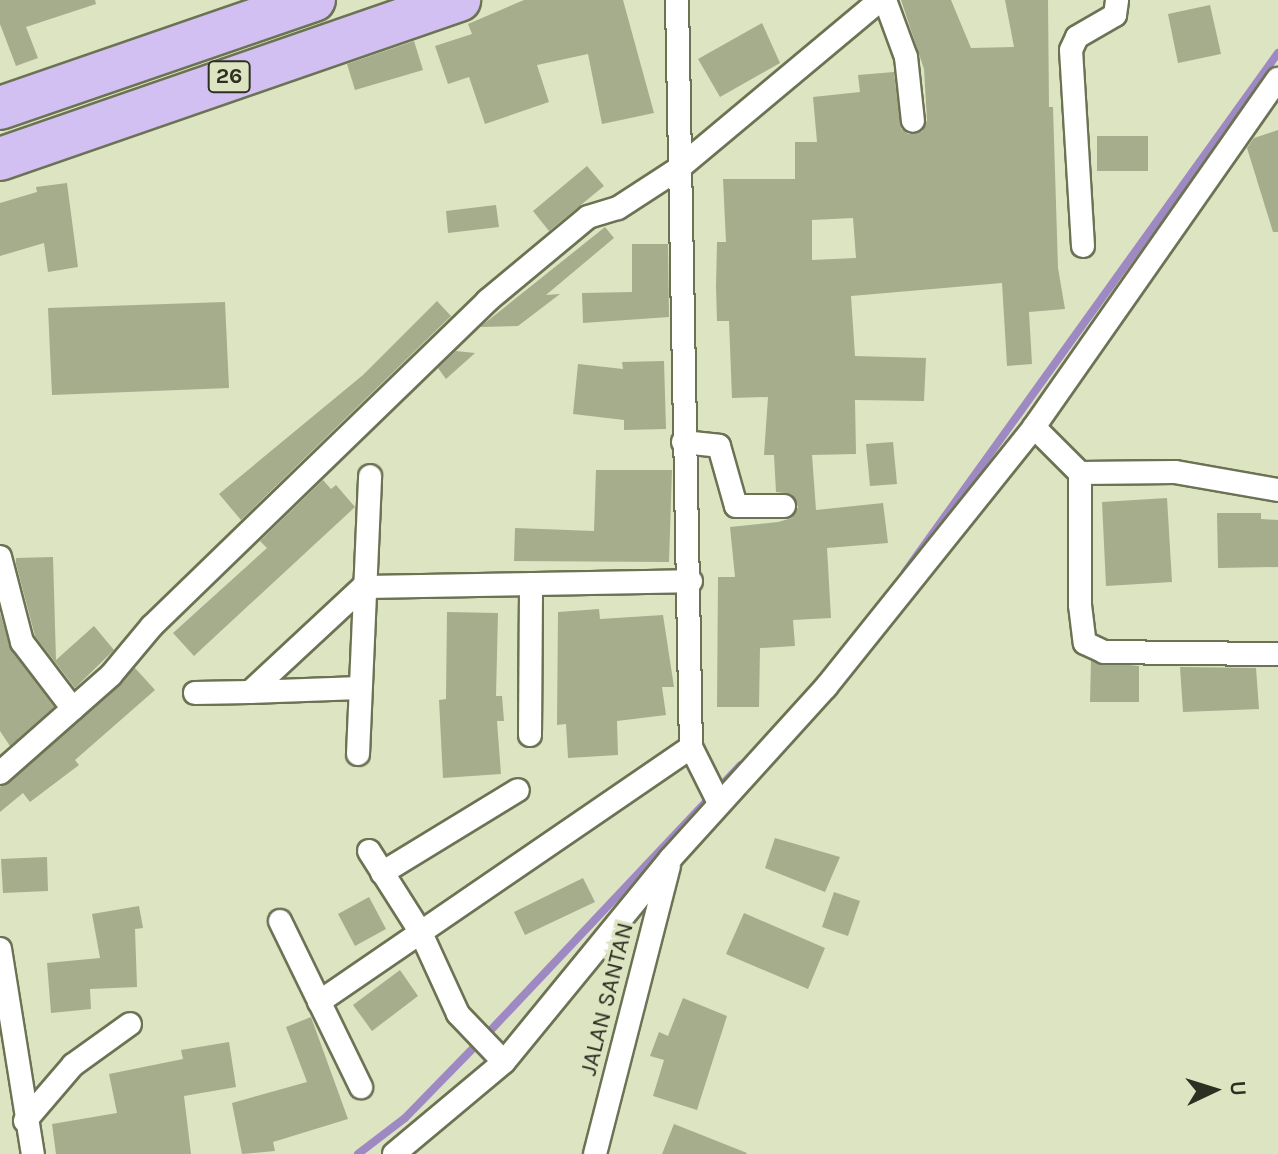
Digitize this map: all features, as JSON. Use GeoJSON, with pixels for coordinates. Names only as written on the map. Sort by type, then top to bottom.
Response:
{"type":"FeatureCollection","features":[{"type":"Feature","properties":{"kind":"highway","name":"26"},"geometry":{"type":"LineString","coordinates":[[0,108],[240,13],[314,0]]}},
{"type":"Feature","properties":{"kind":"highway","name":"26"},"geometry":{"type":"LineString","coordinates":[[0,159],[374,14],[459,0]]}},
{"type":"Feature","properties":{"kind":"street"},"geometry":{"type":"LineString","coordinates":[[677,0],[683,442],[691,581],[694,756],[716,799]]}},
{"type":"Feature","properties":{"kind":"street"},"geometry":{"type":"LineString","coordinates":[[0,773],[73,709],[487,301],[588,217],[618,208],[678,169],[882,0],[906,57],[913,121]]}},
{"type":"Feature","properties":{"kind":"street"},"geometry":{"type":"LineString","coordinates":[[1083,246],[1071,50],[1077,37],[1115,15],[1117,0]]}},
{"type":"Feature","properties":{"kind":"street"},"geometry":{"type":"LineString","coordinates":[[394,1154],[504,1062],[716,799],[826,687],[1034,427],[1278,79]]}},
{"type":"Feature","properties":{"kind":"street"},"geometry":{"type":"LineString","coordinates":[[1034,427],[1080,473],[1080,605],[1085,643],[1113,653],[1278,654]]}},
{"type":"Feature","properties":{"kind":"street"},"geometry":{"type":"LineString","coordinates":[[683,442],[719,446],[736,506],[784,506]]}},
{"type":"Feature","properties":{"kind":"street"},"geometry":{"type":"LineString","coordinates":[[1080,473],[1175,472],[1278,490]]}},
{"type":"Feature","properties":{"kind":"street"},"geometry":{"type":"LineString","coordinates":[[358,754],[370,476]]}},
{"type":"Feature","properties":{"kind":"street"},"geometry":{"type":"LineString","coordinates":[[0,557],[22,642],[73,709]]}},
{"type":"Feature","properties":{"kind":"street"},"geometry":{"type":"LineString","coordinates":[[250,692],[363,587],[691,581]]}},
{"type":"Feature","properties":{"kind":"street"},"geometry":{"type":"LineString","coordinates":[[530,735],[531,584]]}},
{"type":"Feature","properties":{"kind":"street"},"geometry":{"type":"LineString","coordinates":[[195,693],[360,688]]}},
{"type":"Feature","properties":{"kind":"street"},"geometry":{"type":"LineString","coordinates":[[319,1002],[694,756]]}},
{"type":"Feature","properties":{"kind":"street"},"geometry":{"type":"LineString","coordinates":[[382,873],[518,790]]}},
{"type":"Feature","properties":{"kind":"street"},"geometry":{"type":"LineString","coordinates":[[369,851],[421,933],[458,1014],[483,1044],[504,1062]]}},
{"type":"Feature","properties":{"kind":"street","name":"JALAN SANTAN"},"geometry":{"type":"LineString","coordinates":[[595,1154],[671,858]]}},
{"type":"Feature","properties":{"kind":"street"},"geometry":{"type":"LineString","coordinates":[[280,921],[361,1087]]}},
{"type":"Feature","properties":{"kind":"street"},"geometry":{"type":"LineString","coordinates":[[0,949],[25,1121],[33,1154]]}},
{"type":"Feature","properties":{"kind":"street"},"geometry":{"type":"LineString","coordinates":[[25,1121],[73,1065],[130,1024]]}},
{"type":"Feature","properties":{"kind":"building"},"geometry":{"type":"Polygon","coordinates":[[[0,0],[95,0],[96,4],[26,27],[38,58],[16,66],[0,24],[0,0]]]}},
{"type":"Feature","properties":{"kind":"building"},"geometry":{"type":"Polygon","coordinates":[[[524,0],[623,0],[654,113],[602,124],[588,54],[537,65],[549,102],[485,124],[469,77],[448,84],[435,46],[472,34],[468,24],[524,0]]]}},
{"type":"Feature","properties":{"kind":"building"},"geometry":{"type":"Polygon","coordinates":[[[901,0],[951,0],[971,48],[1014,47],[1005,0],[1048,0],[1049,107],[1053,107],[1058,268],[1065,309],[1029,312],[1032,364],[1007,366],[1002,283],[851,296],[855,356],[926,358],[924,401],[855,400],[856,454],[812,455],[816,510],[883,503],[888,543],[827,548],[831,618],[793,620],[795,646],[760,648],[759,707],[717,707],[718,577],[735,577],[730,527],[792,518],[798,507],[792,494],[776,492],[774,455],[764,455],[768,397],[732,398],[729,321],[717,321],[717,242],[726,242],[723,179],[795,179],[795,142],[817,142],[813,97],[860,92],[858,75],[894,72],[901,129],[908,134],[922,132],[927,120],[924,69],[901,0]],[[853,218],[812,220],[812,260],[856,258],[853,218]]]}},
{"type":"Feature","properties":{"kind":"building"},"geometry":{"type":"Polygon","coordinates":[[[1210,5],[1221,54],[1178,63],[1168,14],[1210,5]]]}},
{"type":"Feature","properties":{"kind":"building"},"geometry":{"type":"Polygon","coordinates":[[[762,23],[780,63],[720,97],[698,59],[762,23]]]}},
{"type":"Feature","properties":{"kind":"building"},"geometry":{"type":"Polygon","coordinates":[[[414,41],[423,70],[355,90],[347,64],[414,41]]]}},
{"type":"Feature","properties":{"kind":"building"},"geometry":{"type":"Polygon","coordinates":[[[1278,130],[1278,232],[1273,232],[1247,148],[1254,138],[1278,130]]]}},
{"type":"Feature","properties":{"kind":"building"},"geometry":{"type":"Polygon","coordinates":[[[1097,136],[1148,136],[1148,171],[1097,171],[1097,136]]]}},
{"type":"Feature","properties":{"kind":"building"},"geometry":{"type":"Polygon","coordinates":[[[587,166],[604,186],[549,231],[533,211],[587,166]]]}},
{"type":"Feature","properties":{"kind":"building"},"geometry":{"type":"Polygon","coordinates":[[[67,183],[78,267],[48,272],[44,243],[0,256],[0,203],[37,192],[36,187],[67,183]]]}},
{"type":"Feature","properties":{"kind":"building"},"geometry":{"type":"Polygon","coordinates":[[[496,205],[499,227],[448,233],[446,211],[496,205]]]}},
{"type":"Feature","properties":{"kind":"building"},"geometry":{"type":"Polygon","coordinates":[[[605,227],[614,238],[546,295],[560,294],[518,326],[480,327],[605,227]]]}},
{"type":"Feature","properties":{"kind":"building"},"geometry":{"type":"Polygon","coordinates":[[[632,244],[668,244],[669,317],[583,323],[582,293],[632,292],[632,244]]]}},
{"type":"Feature","properties":{"kind":"building"},"geometry":{"type":"Polygon","coordinates":[[[437,301],[451,316],[241,520],[219,494],[363,375],[437,301]]]}},
{"type":"Feature","properties":{"kind":"building"},"geometry":{"type":"Polygon","coordinates":[[[225,302],[229,388],[52,395],[48,308],[225,302]]]}},
{"type":"Feature","properties":{"kind":"building"},"geometry":{"type":"Polygon","coordinates":[[[456,351],[475,353],[446,379],[438,368],[456,351]]]}},
{"type":"Feature","properties":{"kind":"building"},"geometry":{"type":"Polygon","coordinates":[[[664,361],[666,429],[624,430],[624,420],[573,414],[578,364],[623,369],[622,362],[664,361]]]}},
{"type":"Feature","properties":{"kind":"building"},"geometry":{"type":"Polygon","coordinates":[[[893,442],[897,484],[870,486],[866,444],[893,442]]]}},
{"type":"Feature","properties":{"kind":"building"},"geometry":{"type":"Polygon","coordinates":[[[596,470],[672,470],[669,562],[514,561],[515,528],[594,531],[596,470]]]}},
{"type":"Feature","properties":{"kind":"building"},"geometry":{"type":"Polygon","coordinates":[[[323,480],[331,489],[336,485],[355,507],[194,656],[173,633],[267,548],[260,541],[323,480]]]}},
{"type":"Feature","properties":{"kind":"building"},"geometry":{"type":"Polygon","coordinates":[[[1167,498],[1172,582],[1106,586],[1102,502],[1167,498]]]}},
{"type":"Feature","properties":{"kind":"building"},"geometry":{"type":"Polygon","coordinates":[[[1217,513],[1261,513],[1261,519],[1278,520],[1278,567],[1218,568],[1217,513]]]}},
{"type":"Feature","properties":{"kind":"building"},"geometry":{"type":"Polygon","coordinates":[[[53,557],[56,660],[94,626],[114,650],[75,688],[35,636],[16,564],[16,558],[53,557]]]}},
{"type":"Feature","properties":{"kind":"building"},"geometry":{"type":"Polygon","coordinates":[[[599,609],[600,619],[663,615],[674,687],[662,687],[666,715],[617,721],[618,755],[568,758],[566,724],[557,725],[558,612],[599,609]]]}},
{"type":"Feature","properties":{"kind":"building"},"geometry":{"type":"Polygon","coordinates":[[[447,612],[498,613],[496,696],[502,696],[504,721],[497,721],[501,774],[443,778],[439,700],[446,699],[447,612]]]}},
{"type":"Feature","properties":{"kind":"building"},"geometry":{"type":"Polygon","coordinates":[[[0,613],[11,650],[54,707],[10,746],[0,731],[0,613]]]}},
{"type":"Feature","properties":{"kind":"building"},"geometry":{"type":"Polygon","coordinates":[[[1091,661],[1139,666],[1139,702],[1090,702],[1091,661]]]}},
{"type":"Feature","properties":{"kind":"building"},"geometry":{"type":"Polygon","coordinates":[[[1180,667],[1256,668],[1259,709],[1183,712],[1180,667]]]}},
{"type":"Feature","properties":{"kind":"building"},"geometry":{"type":"Polygon","coordinates":[[[135,668],[155,690],[75,760],[79,765],[30,802],[23,793],[0,812],[0,787],[135,668]]]}},
{"type":"Feature","properties":{"kind":"building"},"geometry":{"type":"Polygon","coordinates":[[[775,838],[840,857],[825,892],[765,868],[775,838]]]}},
{"type":"Feature","properties":{"kind":"building"},"geometry":{"type":"Polygon","coordinates":[[[47,857],[48,891],[3,893],[1,859],[47,857]]]}},
{"type":"Feature","properties":{"kind":"building"},"geometry":{"type":"Polygon","coordinates":[[[583,878],[595,902],[525,935],[514,912],[583,878]]]}},
{"type":"Feature","properties":{"kind":"building"},"geometry":{"type":"Polygon","coordinates":[[[834,892],[860,901],[848,936],[822,927],[834,892]]]}},
{"type":"Feature","properties":{"kind":"building"},"geometry":{"type":"Polygon","coordinates":[[[369,897],[386,929],[355,946],[338,914],[369,897]]]}},
{"type":"Feature","properties":{"kind":"building"},"geometry":{"type":"Polygon","coordinates":[[[139,906],[143,928],[135,929],[137,987],[90,989],[91,1009],[51,1013],[47,963],[100,958],[92,914],[139,906]]]}},
{"type":"Feature","properties":{"kind":"building"},"geometry":{"type":"Polygon","coordinates":[[[744,913],[825,948],[808,989],[726,954],[744,913]]]}},
{"type":"Feature","properties":{"kind":"building"},"geometry":{"type":"Polygon","coordinates":[[[400,970],[418,996],[372,1031],[353,1005],[400,970]]]}},
{"type":"Feature","properties":{"kind":"building"},"geometry":{"type":"Polygon","coordinates":[[[683,998],[727,1016],[697,1110],[653,1096],[664,1060],[650,1056],[659,1032],[668,1036],[683,998]]]}},
{"type":"Feature","properties":{"kind":"building"},"geometry":{"type":"Polygon","coordinates":[[[311,1017],[348,1119],[273,1142],[275,1151],[242,1154],[232,1103],[307,1082],[286,1027],[311,1017]]]}},
{"type":"Feature","properties":{"kind":"building"},"geometry":{"type":"Polygon","coordinates":[[[229,1042],[236,1087],[184,1096],[191,1154],[56,1154],[52,1124],[117,1113],[109,1074],[183,1059],[181,1050],[229,1042]]]}},
{"type":"Feature","properties":{"kind":"building"},"geometry":{"type":"Polygon","coordinates":[[[674,1124],[747,1153],[662,1154],[674,1124]]]}},
{"type":"Feature","properties":{"kind":"waterway"},"geometry":{"type":"LineString","coordinates":[[905,572],[1278,53]]}},
{"type":"Feature","properties":{"kind":"waterway"},"geometry":{"type":"LineString","coordinates":[[358,1154],[405,1118],[741,765]]}}]}
